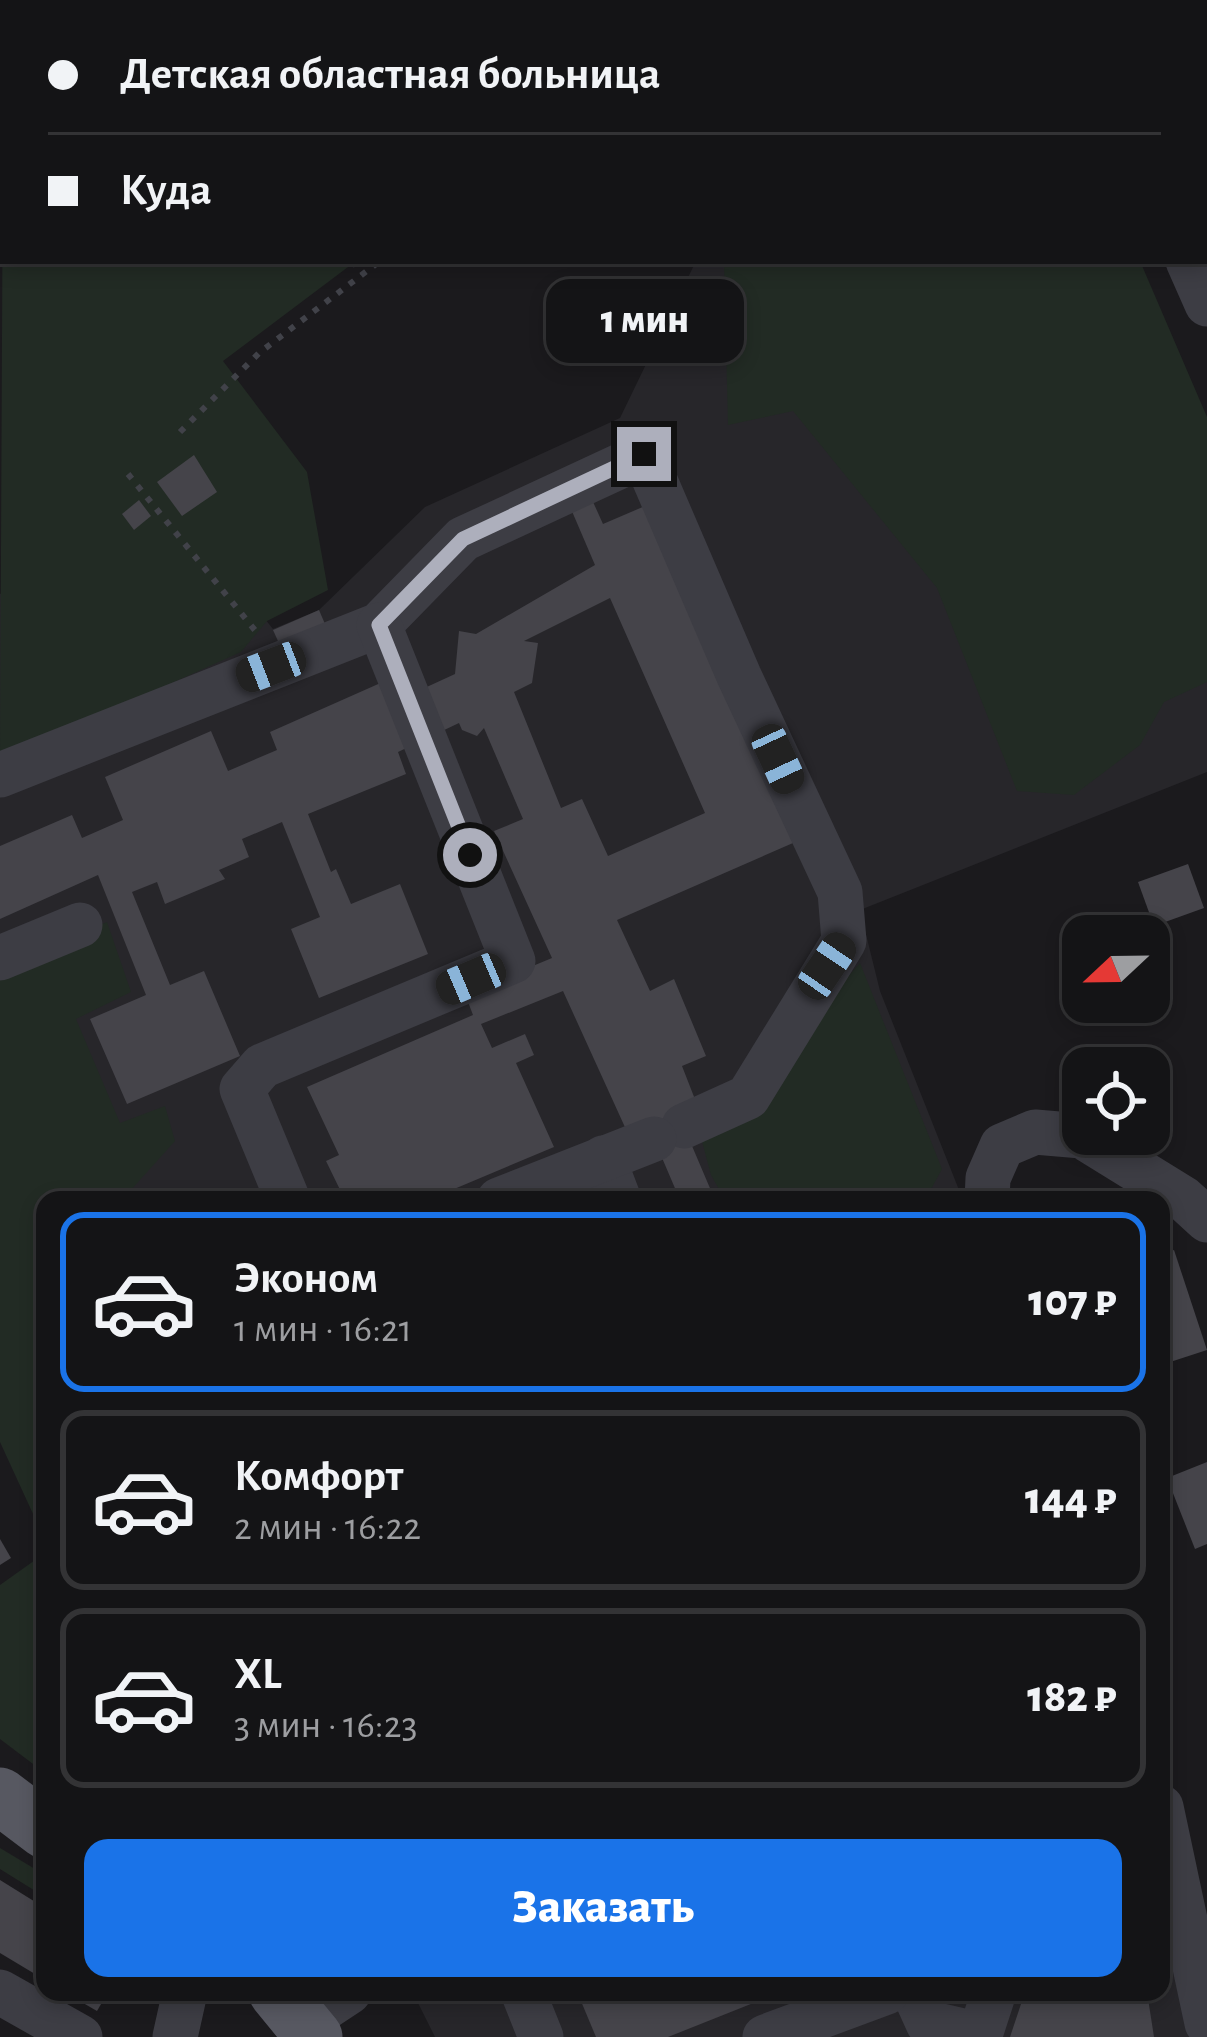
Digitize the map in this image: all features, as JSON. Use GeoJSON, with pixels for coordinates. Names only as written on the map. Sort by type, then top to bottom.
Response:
{"type":"FeatureCollection","features":[{"type":"Feature","properties":{"kind":"main road"},"geometry":{"type":"LineString","coordinates":[[0,1796],[36,1823]]}},
{"type":"Feature","properties":{"kind":"street"},"geometry":{"type":"LineString","coordinates":[[1189,264],[1207,304]]}},
{"type":"Feature","properties":{"kind":"street"},"geometry":{"type":"LineString","coordinates":[[0,775],[379,625],[463,539],[644,454],[840,892],[844,941],[748,1097],[522,1191]]}},
{"type":"Feature","properties":{"kind":"street"},"geometry":{"type":"LineString","coordinates":[[285,1191],[242,1089],[262,1066],[513,961],[379,625]]}},
{"type":"Feature","properties":{"kind":"street"},"geometry":{"type":"LineString","coordinates":[[0,958],[80,925]]}},
{"type":"Feature","properties":{"kind":"street"},"geometry":{"type":"LineString","coordinates":[[987,1191],[1002,1145],[1035,1132],[1082,1136],[1184,1199],[1207,1220]]}},
{"type":"Feature","properties":{"kind":"street"},"geometry":{"type":"LineString","coordinates":[[603,1158],[616,1191]]}},
{"type":"Feature","properties":{"kind":"street"},"geometry":{"type":"LineString","coordinates":[[1170,1849],[1207,2024]]}},
{"type":"Feature","properties":{"kind":"street"},"geometry":{"type":"LineString","coordinates":[[0,1992],[80,2037]]}},
{"type":"Feature","properties":{"kind":"street"},"geometry":{"type":"LineString","coordinates":[[527,2001],[541,2037]]}},
{"type":"Feature","properties":{"kind":"street"},"geometry":{"type":"LineString","coordinates":[[765,2037],[863,2001]]}},
{"type":"Feature","properties":{"kind":"street"},"geometry":{"type":"LineString","coordinates":[[918,2001],[928,2023],[980,2035],[991,2001]]}},
{"type":"Feature","properties":{"kind":"path"},"geometry":{"type":"LineString","coordinates":[[355,264],[363,273]]}},
{"type":"Feature","properties":{"kind":"path"},"geometry":{"type":"LineString","coordinates":[[180,431],[259,353],[376,264]]}},
{"type":"Feature","properties":{"kind":"path"},"geometry":{"type":"LineString","coordinates":[[128,474],[258,634]]}},
{"type":"Feature","properties":{"kind":"shaded area"},"geometry":{"type":"Polygon","coordinates":[[[2,264],[352,264],[223,361],[307,472],[328,590],[267,621],[241,652],[0,760],[2,264]]]}},
{"type":"Feature","properties":{"kind":"shaded area"},"geometry":{"type":"Polygon","coordinates":[[[695,264],[1031,264],[1207,673],[1207,772],[860,910],[880,991],[959,1191],[36,1191],[36,1239],[0,1393],[0,594],[183,517],[273,629],[319,610],[425,507],[620,418],[695,264]]]}},
{"type":"Feature","properties":{"kind":"shaded area"},"geometry":{"type":"Polygon","coordinates":[[[724,264],[1141,264],[1207,417],[1207,682],[1164,702],[1140,745],[1074,795],[1017,791],[937,588],[793,411],[728,425],[724,264]]]}},
{"type":"Feature","properties":{"kind":"shaded area"},"geometry":{"type":"Polygon","coordinates":[[[107,922],[131,992],[76,1019],[120,1123],[165,1106],[175,1141],[130,1191],[36,1191],[36,1520],[0,1442],[0,968],[107,922]]]}},
{"type":"Feature","properties":{"kind":"shaded area"},"geometry":{"type":"Polygon","coordinates":[[[860,963],[942,1169],[930,1191],[720,1191],[700,1134],[775,1096],[810,1019],[860,963]]]}},
{"type":"Feature","properties":{"kind":"shaded area"},"geometry":{"type":"Polygon","coordinates":[[[36,1559],[36,1766],[0,1739],[0,1585],[36,1559]]]}},
{"type":"Feature","properties":{"kind":"shaded area"},"geometry":{"type":"Polygon","coordinates":[[[0,1848],[36,1870],[36,1891],[0,1869],[0,1848]]]}},
{"type":"Feature","properties":{"kind":"shaded area"},"geometry":{"type":"Polygon","coordinates":[[[1170,1911],[1196,2037],[435,2037],[417,2001],[1170,2001],[1170,1911]]]}},
{"type":"Feature","properties":{"kind":"building"},"geometry":{"type":"Polygon","coordinates":[[[194,455],[217,492],[182,516],[157,482],[194,455]]]}},
{"type":"Feature","properties":{"kind":"building"},"geometry":{"type":"Polygon","coordinates":[[[589,493],[603,524],[645,506],[793,843],[617,920],[650,991],[674,979],[706,1056],[682,1066],[698,1107],[678,1113],[711,1191],[676,1191],[648,1125],[629,1136],[563,991],[481,1024],[492,1048],[525,1034],[534,1055],[516,1063],[554,1147],[449,1191],[341,1191],[326,1161],[339,1155],[307,1087],[473,1015],[465,994],[552,958],[494,831],[523,819],[484,728],[477,736],[462,730],[459,723],[398,752],[406,774],[308,814],[331,872],[336,869],[351,904],[400,884],[428,954],[319,998],[291,929],[320,917],[282,822],[242,839],[249,857],[219,870],[225,879],[165,904],[157,882],[132,892],[170,985],[204,971],[240,1056],[127,1104],[90,1019],[146,995],[98,875],[0,919],[0,846],[72,815],[82,838],[123,820],[105,777],[211,731],[228,771],[277,750],[270,732],[385,681],[394,702],[455,674],[459,631],[476,634],[595,565],[568,502],[589,493]],[[610,598],[524,641],[538,643],[532,683],[514,692],[561,808],[582,799],[608,856],[705,813],[610,598]]]}},
{"type":"Feature","properties":{"kind":"building"},"geometry":{"type":"Polygon","coordinates":[[[139,500],[151,516],[134,530],[122,514],[139,500]]]}},
{"type":"Feature","properties":{"kind":"building"},"geometry":{"type":"Polygon","coordinates":[[[319,610],[328,631],[282,650],[273,630],[319,610]]]}},
{"type":"Feature","properties":{"kind":"building"},"geometry":{"type":"Polygon","coordinates":[[[1188,864],[1204,908],[1170,920],[1170,915],[1150,915],[1138,882],[1188,864]]]}},
{"type":"Feature","properties":{"kind":"building"},"geometry":{"type":"Polygon","coordinates":[[[1174,1250],[1207,1350],[1170,1362],[1170,1251],[1174,1250]]]}},
{"type":"Feature","properties":{"kind":"building"},"geometry":{"type":"Polygon","coordinates":[[[1207,1462],[1207,1544],[1195,1549],[1170,1477],[1207,1462]]]}},
{"type":"Feature","properties":{"kind":"building"},"geometry":{"type":"Polygon","coordinates":[[[0,1539],[11,1558],[0,1565],[0,1539]]]}},
{"type":"Feature","properties":{"kind":"building"},"geometry":{"type":"Polygon","coordinates":[[[0,1880],[36,1902],[36,1975],[0,1953],[0,1880]]]}},
{"type":"Feature","properties":{"kind":"building"},"geometry":{"type":"Polygon","coordinates":[[[80,2001],[103,2001],[97,2011],[80,2001]]]}},
{"type":"Feature","properties":{"kind":"building"},"geometry":{"type":"Polygon","coordinates":[[[581,2001],[758,2001],[668,2037],[596,2037],[581,2001]]]}},
{"type":"Feature","properties":{"kind":"building"},"geometry":{"type":"Polygon","coordinates":[[[1022,2001],[1148,2001],[1154,2037],[1010,2037],[1022,2001]]]}},
{"type":"Feature","properties":{"kind":"route"},"geometry":{"type":"LineString","coordinates":[[470,855],[379,625],[463,539],[644,454]]}}]}
